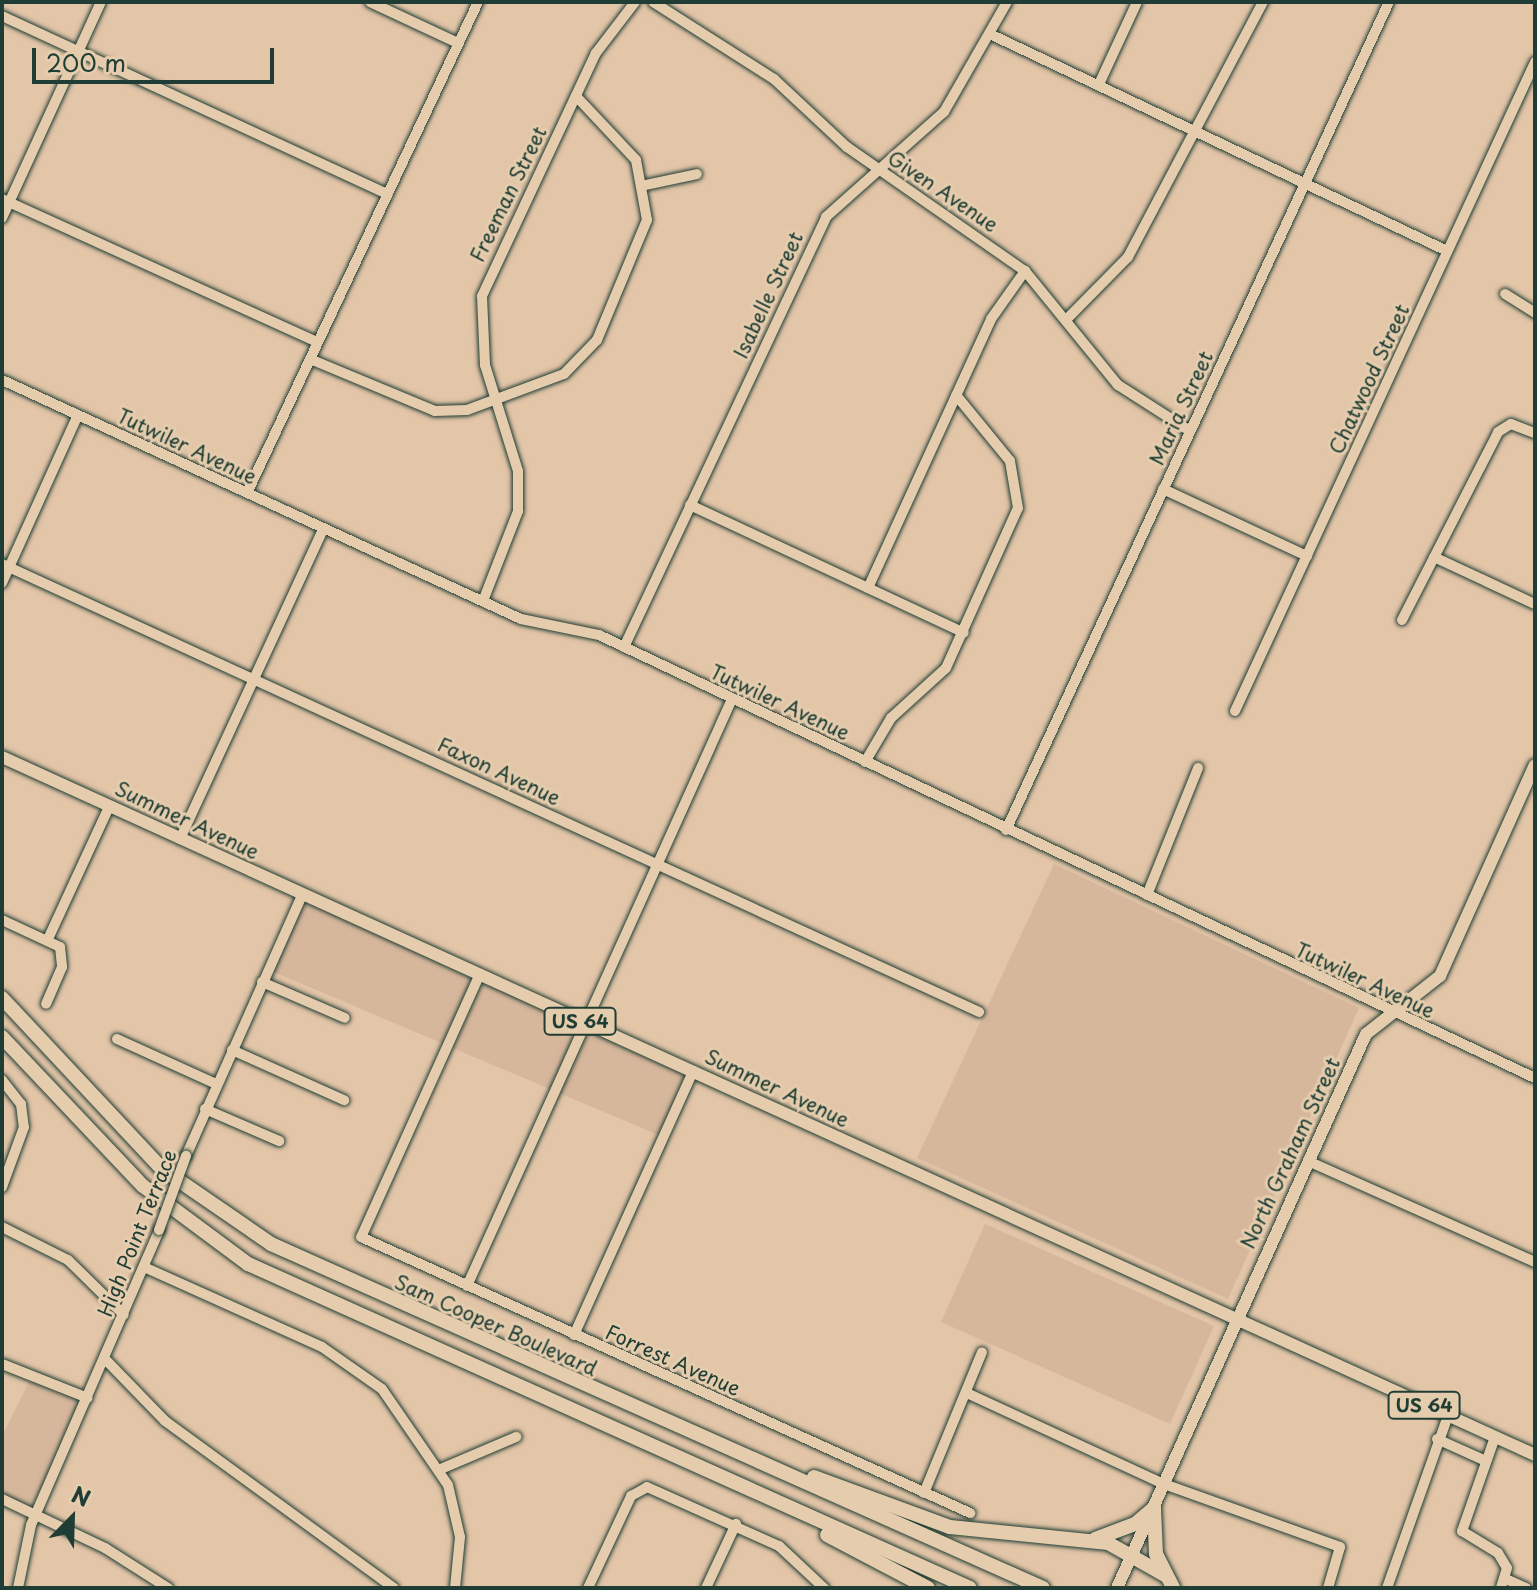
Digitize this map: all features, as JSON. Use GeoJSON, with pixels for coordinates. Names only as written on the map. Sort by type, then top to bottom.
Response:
{"type":"FeatureCollection","features":[{"type":"Feature","properties":{"kind":"highway","name":"Sam Cooper Boulevard"},"geometry":{"type":"LineString","coordinates":[[2,998],[122,1129],[207,1204],[340,1279],[1043,1588]]}},
{"type":"Feature","properties":{"kind":"highway"},"geometry":{"type":"LineString","coordinates":[[2,1037],[143,1186],[238,1258],[970,1588]]}},
{"type":"Feature","properties":{"kind":"highway"},"geometry":{"type":"LineString","coordinates":[[596,1391],[950,1527],[1108,1543],[1130,1560],[1165,1575]]}},
{"type":"Feature","properties":{"kind":"highway"},"geometry":{"type":"LineString","coordinates":[[784,1506],[928,1588]]}},
{"type":"Feature","properties":{"kind":"highway"},"geometry":{"type":"LineString","coordinates":[[1086,1541],[1135,1524],[1154,1508]]}},
{"type":"Feature","properties":{"kind":"highway"},"geometry":{"type":"LineString","coordinates":[[1154,1508],[1152,1533],[1165,1575],[1173,1588]]}},
{"type":"Feature","properties":{"kind":"main road","name":"Summer Avenue"},"geometry":{"type":"LineString","coordinates":[[2,757],[1535,1455]]}},
{"type":"Feature","properties":{"kind":"main road","name":"North Graham Street"},"geometry":{"type":"LineString","coordinates":[[1117,1588],[1366,1034],[1388,1011],[1440,976],[1535,765]]}},
{"type":"Feature","properties":{"kind":"street"},"geometry":{"type":"LineString","coordinates":[[2,218],[6,200],[101,2]]}},
{"type":"Feature","properties":{"kind":"street"},"geometry":{"type":"LineString","coordinates":[[370,2],[458,43]]}},
{"type":"Feature","properties":{"kind":"street"},"geometry":{"type":"LineString","coordinates":[[247,493],[478,2]]}},
{"type":"Feature","properties":{"kind":"street","name":"Freeman Street"},"geometry":{"type":"LineString","coordinates":[[483,601],[518,511],[513,440],[497,402],[479,330],[482,296],[596,53],[635,2]]}},
{"type":"Feature","properties":{"kind":"street","name":"Given Avenue"},"geometry":{"type":"LineString","coordinates":[[653,2],[774,79],[875,166],[1025,271],[1118,385],[1190,431]]}},
{"type":"Feature","properties":{"kind":"street","name":"Isabelle Street"},"geometry":{"type":"LineString","coordinates":[[624,647],[810,246],[837,203],[875,166],[944,112],[992,35],[1007,2]]}},
{"type":"Feature","properties":{"kind":"street"},"geometry":{"type":"LineString","coordinates":[[1099,84],[1137,2]]}},
{"type":"Feature","properties":{"kind":"street"},"geometry":{"type":"LineString","coordinates":[[1066,320],[1128,257],[1195,128],[1225,85],[1263,2]]}},
{"type":"Feature","properties":{"kind":"street","name":"Maria Street"},"geometry":{"type":"LineString","coordinates":[[1006,830],[1389,2]]}},
{"type":"Feature","properties":{"kind":"street"},"geometry":{"type":"LineString","coordinates":[[2,16],[388,194]]}},
{"type":"Feature","properties":{"kind":"street"},"geometry":{"type":"LineString","coordinates":[[992,35],[1195,128],[1304,186],[1447,251]]}},
{"type":"Feature","properties":{"kind":"street","name":"Chatwood Street"},"geometry":{"type":"LineString","coordinates":[[1235,711],[1535,62]]}},
{"type":"Feature","properties":{"kind":"street"},"geometry":{"type":"LineString","coordinates":[[310,359],[435,411],[497,402],[564,374],[597,340],[640,250],[645,185],[620,136],[576,96]]}},
{"type":"Feature","properties":{"kind":"street"},"geometry":{"type":"LineString","coordinates":[[645,185],[697,174]]}},
{"type":"Feature","properties":{"kind":"street"},"geometry":{"type":"LineString","coordinates":[[6,200],[317,342]]}},
{"type":"Feature","properties":{"kind":"street"},"geometry":{"type":"LineString","coordinates":[[868,588],[997,307],[1025,271]]}},
{"type":"Feature","properties":{"kind":"street"},"geometry":{"type":"LineString","coordinates":[[1505,294],[1535,313]]}},
{"type":"Feature","properties":{"kind":"street","name":"Tutwiler Avenue"},"geometry":{"type":"LineString","coordinates":[[2,380],[323,530],[543,627],[583,631],[624,647],[1535,1078]]}},
{"type":"Feature","properties":{"kind":"street"},"geometry":{"type":"LineString","coordinates":[[865,762],[891,718],[946,668],[964,633],[1019,498],[1010,461],[956,395]]}},
{"type":"Feature","properties":{"kind":"street"},"geometry":{"type":"LineString","coordinates":[[2,583],[6,566],[78,415]]}},
{"type":"Feature","properties":{"kind":"street"},"geometry":{"type":"LineString","coordinates":[[1402,620],[1498,432],[1511,424],[1535,433]]}},
{"type":"Feature","properties":{"kind":"street"},"geometry":{"type":"LineString","coordinates":[[1163,489],[1307,556]]}},
{"type":"Feature","properties":{"kind":"street"},"geometry":{"type":"LineString","coordinates":[[690,505],[964,633]]}},
{"type":"Feature","properties":{"kind":"street"},"geometry":{"type":"LineString","coordinates":[[180,839],[323,530]]}},
{"type":"Feature","properties":{"kind":"street"},"geometry":{"type":"LineString","coordinates":[[1434,557],[1535,604]]}},
{"type":"Feature","properties":{"kind":"street","name":"Faxon Avenue"},"geometry":{"type":"LineString","coordinates":[[6,566],[979,1012]]}},
{"type":"Feature","properties":{"kind":"street"},"geometry":{"type":"LineString","coordinates":[[467,1286],[590,1025],[732,699]]}},
{"type":"Feature","properties":{"kind":"street"},"geometry":{"type":"LineString","coordinates":[[1147,895],[1198,768]]}},
{"type":"Feature","properties":{"kind":"street"},"geometry":{"type":"LineString","coordinates":[[48,939],[109,807]]}},
{"type":"Feature","properties":{"kind":"street","name":"High Point Terrace"},"geometry":{"type":"LineString","coordinates":[[18,1588],[36,1515],[144,1267],[205,1109],[302,896]]}},
{"type":"Feature","properties":{"kind":"street"},"geometry":{"type":"LineString","coordinates":[[2,920],[48,939],[64,957],[46,1004]]}},
{"type":"Feature","properties":{"kind":"street","name":"Forrest Avenue"},"geometry":{"type":"LineString","coordinates":[[479,976],[361,1237],[970,1513]]}},
{"type":"Feature","properties":{"kind":"street"},"geometry":{"type":"LineString","coordinates":[[262,982],[345,1018]]}},
{"type":"Feature","properties":{"kind":"street"},"geometry":{"type":"LineString","coordinates":[[117,1039],[216,1084]]}},
{"type":"Feature","properties":{"kind":"street"},"geometry":{"type":"LineString","coordinates":[[232,1050],[344,1100]]}},
{"type":"Feature","properties":{"kind":"street"},"geometry":{"type":"LineString","coordinates":[[574,1335],[693,1071]]}},
{"type":"Feature","properties":{"kind":"street"},"geometry":{"type":"LineString","coordinates":[[2,1080],[21,1104],[24,1127],[2,1187]]}},
{"type":"Feature","properties":{"kind":"street"},"geometry":{"type":"LineString","coordinates":[[205,1109],[279,1141]]}},
{"type":"Feature","properties":{"kind":"street"},"geometry":{"type":"LineString","coordinates":[[1308,1161],[1535,1262]]}},
{"type":"Feature","properties":{"kind":"street"},"geometry":{"type":"LineString","coordinates":[[2,1227],[68,1260],[124,1315]]}},
{"type":"Feature","properties":{"kind":"street"},"geometry":{"type":"LineString","coordinates":[[144,1267],[346,1361],[400,1408],[441,1469],[460,1530],[455,1588]]}},
{"type":"Feature","properties":{"kind":"street"},"geometry":{"type":"LineString","coordinates":[[924,1493],[969,1394],[982,1352]]}},
{"type":"Feature","properties":{"kind":"street"},"geometry":{"type":"LineString","coordinates":[[105,1359],[165,1421],[394,1588]]}},
{"type":"Feature","properties":{"kind":"street"},"geometry":{"type":"LineString","coordinates":[[2,1364],[88,1398]]}},
{"type":"Feature","properties":{"kind":"street"},"geometry":{"type":"LineString","coordinates":[[969,1394],[1164,1484],[1340,1547],[1328,1588]]}},
{"type":"Feature","properties":{"kind":"street"},"geometry":{"type":"LineString","coordinates":[[1387,1588],[1437,1439],[1448,1416]]}},
{"type":"Feature","properties":{"kind":"street"},"geometry":{"type":"LineString","coordinates":[[441,1469],[516,1437]]}},
{"type":"Feature","properties":{"kind":"street"},"geometry":{"type":"LineString","coordinates":[[1495,1437],[1462,1531],[1498,1553],[1503,1583],[1526,1588]]}},
{"type":"Feature","properties":{"kind":"street"},"geometry":{"type":"LineString","coordinates":[[1437,1439],[1484,1467]]}},
{"type":"Feature","properties":{"kind":"street"},"geometry":{"type":"LineString","coordinates":[[588,1588],[631,1496],[642,1488],[736,1524],[779,1546],[824,1588]]}},
{"type":"Feature","properties":{"kind":"street"},"geometry":{"type":"LineString","coordinates":[[2,1499],[168,1588]]}},
{"type":"Feature","properties":{"kind":"street"},"geometry":{"type":"LineString","coordinates":[[706,1588],[736,1524]]}},
{"type":"Feature","properties":{"kind":"shaded area"},"geometry":{"type":"Polygon","coordinates":[[[1054,864],[1359,1008],[1228,1299],[917,1158],[1054,864]]]}},
{"type":"Feature","properties":{"kind":"shaded area"},"geometry":{"type":"Polygon","coordinates":[[[302,896],[693,1071],[663,1137],[269,970],[302,896]]]}},
{"type":"Feature","properties":{"kind":"shaded area"},"geometry":{"type":"Polygon","coordinates":[[[985,1224],[1214,1326],[1170,1424],[941,1322],[985,1224]]]}},
{"type":"Feature","properties":{"kind":"shaded area"},"geometry":{"type":"Polygon","coordinates":[[[32,1376],[88,1398],[36,1515],[2,1495],[2,1436],[32,1376]]]}}]}
